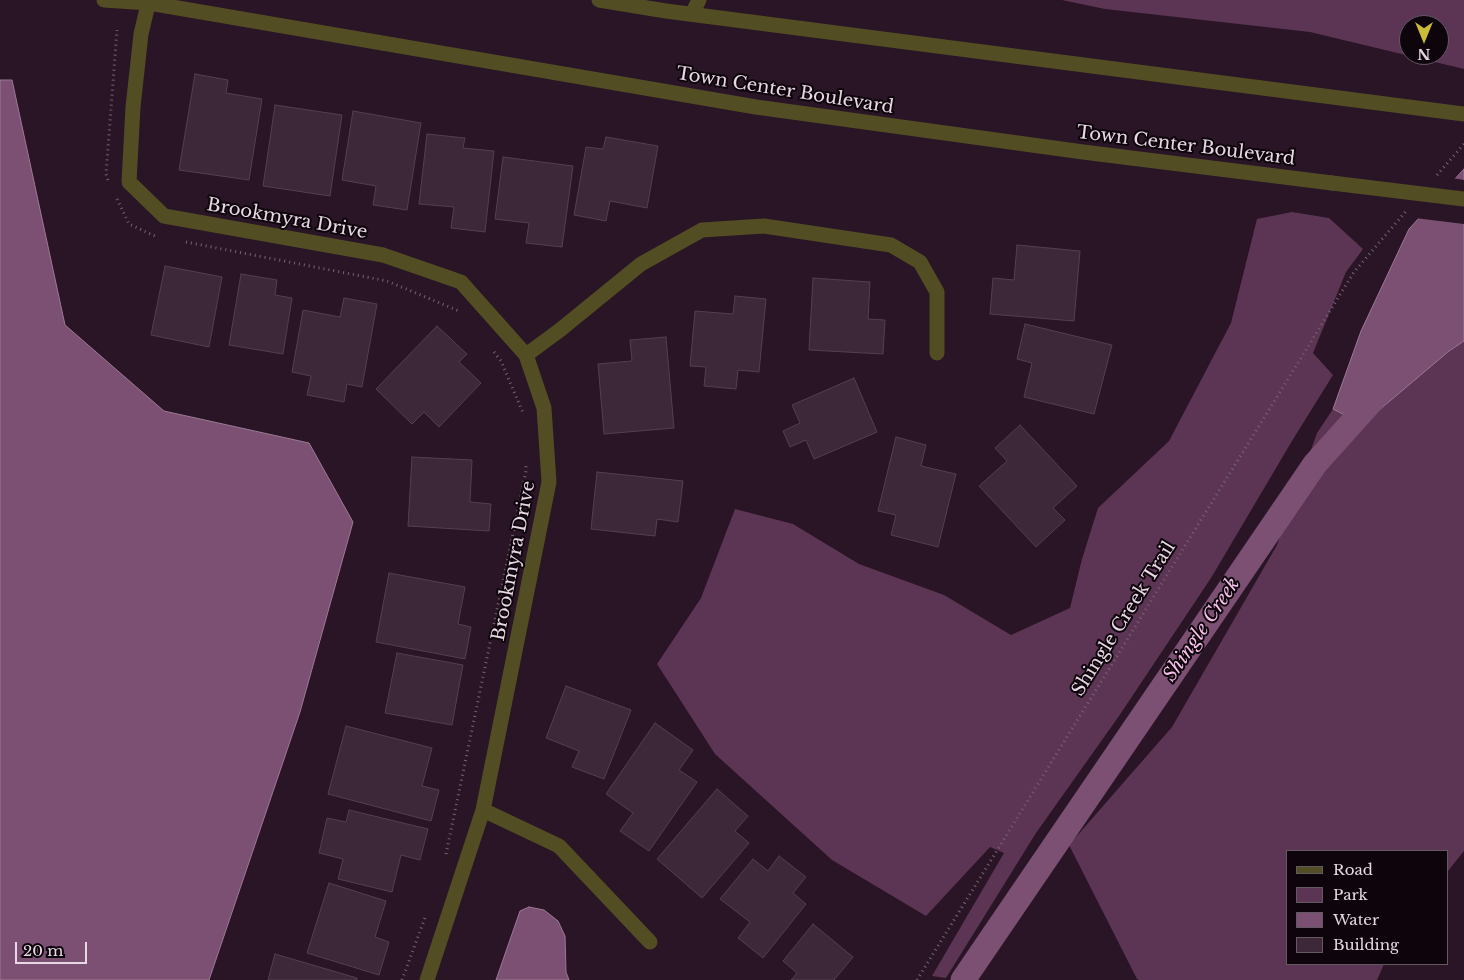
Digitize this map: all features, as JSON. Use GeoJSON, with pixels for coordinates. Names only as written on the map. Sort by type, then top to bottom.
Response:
{"type":"FeatureCollection","features":[{"type":"Feature","properties":{"kind":"street","name":"Town Center Boulevard"},"geometry":{"type":"LineString","coordinates":[[104,0],[149,1],[756,108],[1083,152],[1464,199]]}},
{"type":"Feature","properties":{"kind":"street"},"geometry":{"type":"LineString","coordinates":[[599,0],[692,14],[1464,114]]}},
{"type":"Feature","properties":{"kind":"street"},"geometry":{"type":"LineString","coordinates":[[692,14],[699,0]]}},
{"type":"Feature","properties":{"kind":"street","name":"Brookmyra Drive"},"geometry":{"type":"LineString","coordinates":[[149,1],[140,43],[133,107],[129,182],[164,216],[383,255],[461,282],[526,355],[544,408],[550,482],[483,810],[427,980]]}},
{"type":"Feature","properties":{"kind":"street"},"geometry":{"type":"LineString","coordinates":[[526,355],[641,264],[702,230],[764,226],[891,245],[920,262],[937,292],[937,352]]}},
{"type":"Feature","properties":{"kind":"street"},"geometry":{"type":"LineString","coordinates":[[483,810],[559,846],[650,942]]}},
{"type":"Feature","properties":{"kind":"path"},"geometry":{"type":"LineString","coordinates":[[110,183],[106,174],[117,30]]}},
{"type":"Feature","properties":{"kind":"path"},"geometry":{"type":"LineString","coordinates":[[114,191],[129,224],[157,237]]}},
{"type":"Feature","properties":{"kind":"path"},"geometry":{"type":"LineString","coordinates":[[186,242],[387,281],[465,314]]}},
{"type":"Feature","properties":{"kind":"path","name":"Shingle Creek Trail"},"geometry":{"type":"LineString","coordinates":[[917,980],[1354,272]]}},
{"type":"Feature","properties":{"kind":"path"},"geometry":{"type":"LineString","coordinates":[[489,345],[501,361],[524,416]]}},
{"type":"Feature","properties":{"kind":"path"},"geometry":{"type":"LineString","coordinates":[[446,854],[526,471],[526,462]]}},
{"type":"Feature","properties":{"kind":"path"},"geometry":{"type":"LineString","coordinates":[[402,980],[428,908]]}},
{"type":"Feature","properties":{"kind":"green space"},"geometry":{"type":"Polygon","coordinates":[[[1062,0],[1464,0],[1464,69],[1447,65],[1449,65],[1449,15],[1399,15],[1399,53],[1310,32],[1105,9],[1062,0]]]}},
{"type":"Feature","properties":{"kind":"green space"},"geometry":{"type":"Polygon","coordinates":[[[1292,212],[1329,218],[1363,249],[1346,272],[1313,353],[1333,375],[1211,578],[1119,716],[1036,833],[946,978],[932,976],[1004,853],[990,847],[926,916],[832,860],[715,754],[657,664],[701,598],[735,509],[793,524],[859,564],[944,595],[1011,635],[1070,608],[1082,559],[1098,508],[1169,441],[1231,323],[1257,219],[1292,212]]]}},
{"type":"Feature","properties":{"kind":"green space"},"geometry":{"type":"Polygon","coordinates":[[[1464,341],[1464,851],[1449,870],[1449,850],[1286,850],[1286,965],[1384,965],[1377,980],[1139,980],[1069,845],[1172,727],[1277,545],[1317,433],[1333,409],[1355,420],[1371,417],[1450,350],[1464,341]]]}},
{"type":"Feature","properties":{"kind":"water"},"geometry":{"type":"Polygon","coordinates":[[[0,80],[12,80],[65,325],[164,411],[309,443],[353,522],[300,712],[209,980],[0,980],[0,80]]]}},
{"type":"Feature","properties":{"kind":"water"},"geometry":{"type":"Polygon","coordinates":[[[1464,169],[1464,341],[1449,351],[1371,417],[1355,420],[1333,409],[1361,331],[1409,229],[1464,169]]]}},
{"type":"Feature","properties":{"kind":"water"},"geometry":{"type":"Polygon","coordinates":[[[529,907],[544,910],[558,921],[565,936],[566,972],[569,980],[496,980],[520,911],[529,907]]]}},
{"type":"Feature","properties":{"kind":"pier"},"geometry":{"type":"Polygon","coordinates":[[[1452,178],[1464,180],[1464,224],[1415,218],[1452,178]]]}},
{"type":"Feature","properties":{"kind":"building"},"geometry":{"type":"Polygon","coordinates":[[[195,74],[228,80],[226,93],[262,99],[249,180],[179,170],[195,74]]]}},
{"type":"Feature","properties":{"kind":"building"},"geometry":{"type":"Polygon","coordinates":[[[275,105],[342,115],[330,196],[263,186],[275,105]]]}},
{"type":"Feature","properties":{"kind":"building"},"geometry":{"type":"Polygon","coordinates":[[[353,111],[421,123],[407,210],[373,205],[376,186],[342,180],[353,111]]]}},
{"type":"Feature","properties":{"kind":"building"},"geometry":{"type":"Polygon","coordinates":[[[427,134],[465,138],[463,148],[494,151],[485,232],[451,228],[454,207],[419,204],[427,134]]]}},
{"type":"Feature","properties":{"kind":"building"},"geometry":{"type":"Polygon","coordinates":[[[606,137],[658,146],[647,208],[610,201],[606,221],[574,215],[586,147],[603,149],[606,137]]]}},
{"type":"Feature","properties":{"kind":"building"},"geometry":{"type":"Polygon","coordinates":[[[503,157],[573,166],[562,247],[526,243],[529,223],[495,219],[503,157]]]}},
{"type":"Feature","properties":{"kind":"building"},"geometry":{"type":"Polygon","coordinates":[[[1017,245],[1080,251],[1074,321],[990,314],[993,278],[1014,280],[1017,245]]]}},
{"type":"Feature","properties":{"kind":"building"},"geometry":{"type":"Polygon","coordinates":[[[165,266],[222,277],[209,347],[151,335],[165,266]]]}},
{"type":"Feature","properties":{"kind":"building"},"geometry":{"type":"Polygon","coordinates":[[[241,274],[277,280],[275,295],[292,298],[283,354],[229,345],[241,274]]]}},
{"type":"Feature","properties":{"kind":"building"},"geometry":{"type":"Polygon","coordinates":[[[813,278],[870,282],[868,319],[885,320],[883,354],[809,350],[813,278]]]}},
{"type":"Feature","properties":{"kind":"building"},"geometry":{"type":"Polygon","coordinates":[[[735,296],[766,299],[759,372],[738,370],[736,389],[704,386],[706,367],[690,366],[695,311],[733,314],[735,296]]]}},
{"type":"Feature","properties":{"kind":"building"},"geometry":{"type":"Polygon","coordinates":[[[344,298],[377,304],[362,387],[347,384],[344,402],[307,395],[311,376],[292,372],[303,310],[340,317],[344,298]]]}},
{"type":"Feature","properties":{"kind":"building"},"geometry":{"type":"Polygon","coordinates":[[[1025,324],[1112,345],[1094,414],[1024,397],[1032,363],[1017,359],[1025,324]]]}},
{"type":"Feature","properties":{"kind":"building"},"geometry":{"type":"Polygon","coordinates":[[[437,326],[467,354],[459,362],[481,383],[439,427],[424,412],[412,424],[376,389],[437,326]]]}},
{"type":"Feature","properties":{"kind":"building"},"geometry":{"type":"Polygon","coordinates":[[[666,337],[674,428],[604,434],[598,364],[632,361],[630,340],[666,337]]]}},
{"type":"Feature","properties":{"kind":"building"},"geometry":{"type":"Polygon","coordinates":[[[854,378],[877,432],[814,459],[806,440],[790,447],[783,431],[800,423],[792,405],[854,378]]]}},
{"type":"Feature","properties":{"kind":"building"},"geometry":{"type":"Polygon","coordinates":[[[1020,425],[1077,486],[1053,508],[1065,520],[1036,547],[979,486],[1007,461],[995,448],[1020,425]]]}},
{"type":"Feature","properties":{"kind":"building"},"geometry":{"type":"Polygon","coordinates":[[[896,437],[926,445],[921,466],[956,474],[938,547],[891,535],[896,515],[878,511],[896,437]]]}},
{"type":"Feature","properties":{"kind":"building"},"geometry":{"type":"Polygon","coordinates":[[[412,457],[472,460],[470,502],[491,504],[489,531],[408,526],[412,457]]]}},
{"type":"Feature","properties":{"kind":"building"},"geometry":{"type":"Polygon","coordinates":[[[597,472],[683,481],[678,522],[657,519],[655,536],[591,529],[597,472]]]}},
{"type":"Feature","properties":{"kind":"building"},"geometry":{"type":"Polygon","coordinates":[[[389,573],[465,587],[458,624],[471,627],[465,659],[376,642],[389,573]]]}},
{"type":"Feature","properties":{"kind":"building"},"geometry":{"type":"Polygon","coordinates":[[[397,653],[463,665],[452,725],[385,713],[397,653]]]}},
{"type":"Feature","properties":{"kind":"building"},"geometry":{"type":"Polygon","coordinates":[[[566,686],[631,710],[604,779],[572,767],[579,751],[546,738],[566,686]]]}},
{"type":"Feature","properties":{"kind":"building"},"geometry":{"type":"Polygon","coordinates":[[[655,723],[693,750],[679,770],[697,782],[649,851],[620,831],[633,813],[606,794],[655,723]]]}},
{"type":"Feature","properties":{"kind":"building"},"geometry":{"type":"Polygon","coordinates":[[[346,726],[432,748],[422,786],[439,790],[431,821],[328,794],[346,726]]]}},
{"type":"Feature","properties":{"kind":"building"},"geometry":{"type":"Polygon","coordinates":[[[717,789],[748,816],[735,831],[749,843],[702,898],[657,859],[717,789]]]}},
{"type":"Feature","properties":{"kind":"building"},"geometry":{"type":"Polygon","coordinates":[[[349,810],[428,829],[420,860],[401,855],[392,892],[338,879],[343,859],[319,853],[327,818],[346,822],[349,810]]]}},
{"type":"Feature","properties":{"kind":"building"},"geometry":{"type":"Polygon","coordinates":[[[779,856],[806,877],[793,893],[806,904],[763,958],[738,938],[750,922],[720,899],[753,859],[768,871],[779,856]]]}},
{"type":"Feature","properties":{"kind":"building"},"geometry":{"type":"Polygon","coordinates":[[[329,883],[386,901],[375,937],[389,942],[379,975],[307,953],[329,883]]]}},
{"type":"Feature","properties":{"kind":"building"},"geometry":{"type":"Polygon","coordinates":[[[813,924],[853,957],[834,980],[791,980],[797,973],[783,961],[813,924]]]}},
{"type":"Feature","properties":{"kind":"building"},"geometry":{"type":"Polygon","coordinates":[[[275,954],[357,978],[357,980],[268,980],[275,954]]]}},
{"type":"Feature","properties":{"kind":"waterway","name":"Shingle Creek"},"geometry":{"type":"LineString","coordinates":[[963,980],[1315,464],[1377,395]]}}]}
